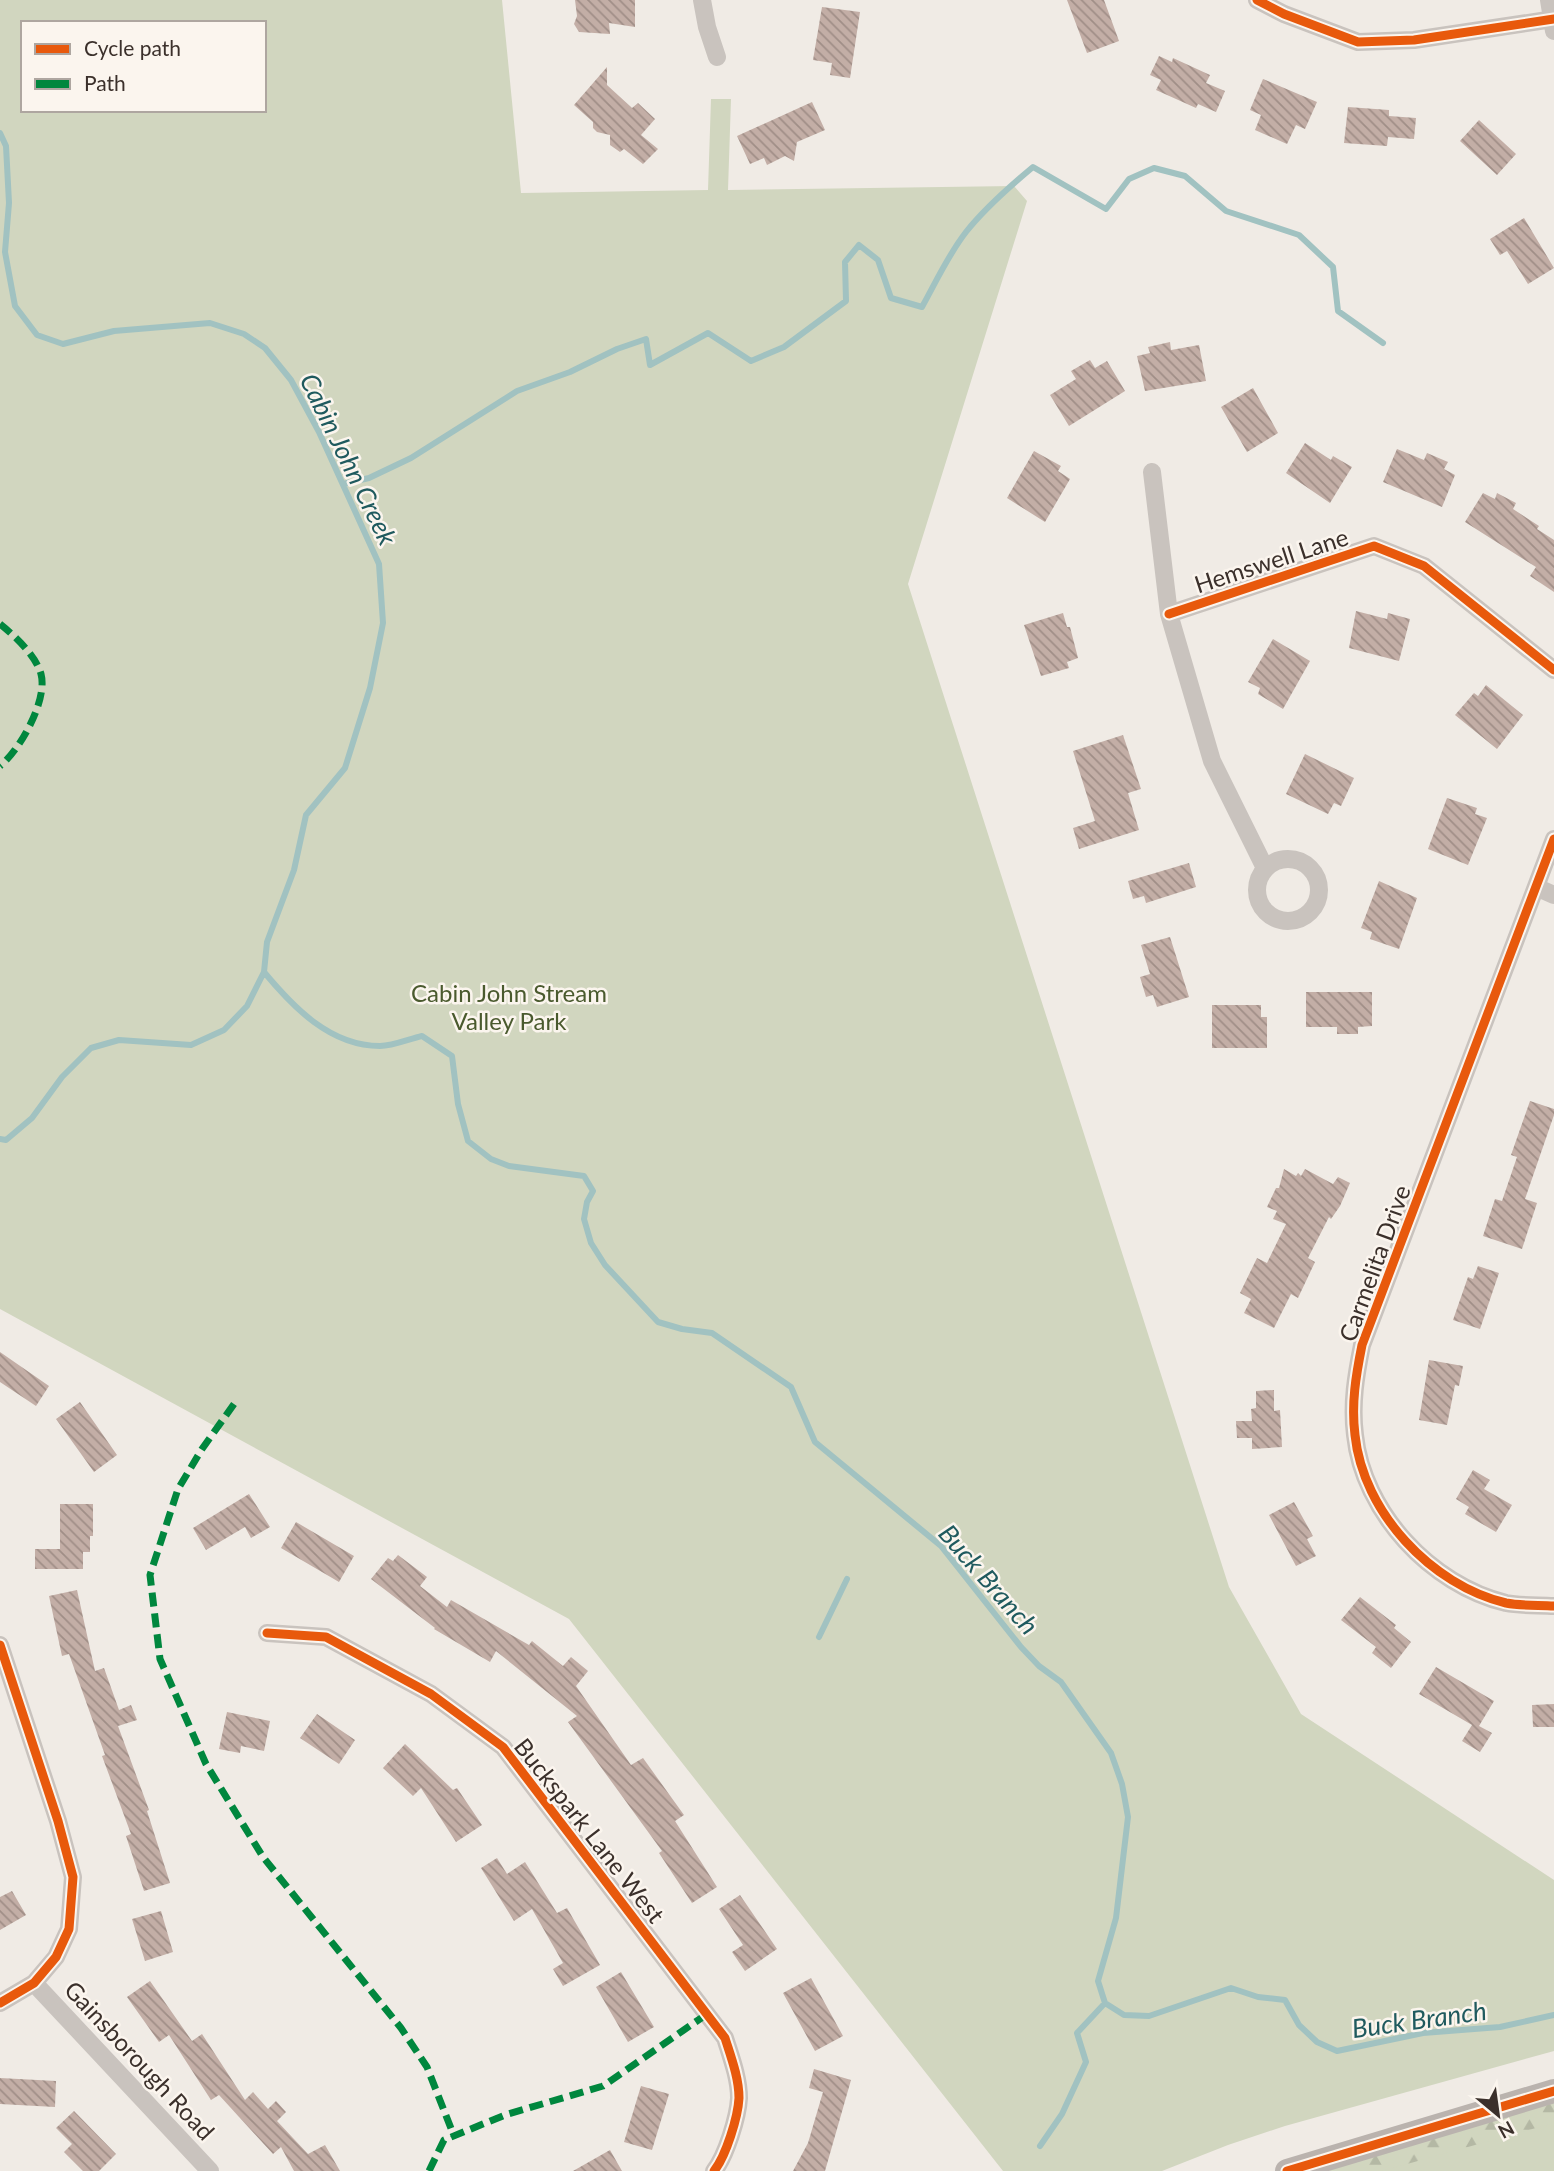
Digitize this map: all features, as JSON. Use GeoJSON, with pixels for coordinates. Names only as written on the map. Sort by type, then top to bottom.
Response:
{"type":"FeatureCollection","features":[{"type":"Feature","properties":{"kind":"main road"},"geometry":{"type":"LineString","coordinates":[[1287,2171],[1554,2091]]}},
{"type":"Feature","properties":{"kind":"street"},"geometry":{"type":"LineString","coordinates":[[702,0],[717,57]]}},
{"type":"Feature","properties":{"kind":"street"},"geometry":{"type":"LineString","coordinates":[[1257,0],[1284,14],[1358,42],[1414,40],[1553,23],[1549,0]]}},
{"type":"Feature","properties":{"kind":"street"},"geometry":{"type":"LineString","coordinates":[[1152,472],[1169,614],[1212,761],[1265,868]]}},
{"type":"Feature","properties":{"kind":"street","name":"Hemswell Lane"},"geometry":{"type":"LineString","coordinates":[[1169,614],[1374,546],[1424,566],[1554,670]]}},
{"type":"Feature","properties":{"kind":"street","name":"Carmelita Drive"},"geometry":{"type":"LineString","coordinates":[[1554,839],[1362,1345],[1353,1391],[1355,1437],[1368,1484],[1390,1524],[1414,1551],[1441,1574],[1472,1591],[1507,1603],[1554,1606]]}},
{"type":"Feature","properties":{"kind":"street"},"geometry":{"type":"LineString","coordinates":[[1536,887],[1554,895]]}},
{"type":"Feature","properties":{"kind":"street","name":"Buckspark Lane West"},"geometry":{"type":"LineString","coordinates":[[267,1633],[326,1637],[431,1694],[503,1747],[725,2038],[734,2067],[739,2098],[727,2147],[714,2171]]}},
{"type":"Feature","properties":{"kind":"street"},"geometry":{"type":"LineString","coordinates":[[0,1645],[58,1821],[73,1877],[69,1929],[57,1957],[34,1983],[0,2003]]}},
{"type":"Feature","properties":{"kind":"street","name":"Gainsborough Road"},"geometry":{"type":"LineString","coordinates":[[34,1983],[210,2171]]}},
{"type":"Feature","properties":{"kind":"green space","name":"Cabin John Stream Valley Park"},"geometry":{"type":"Polygon","coordinates":[[[0,0],[502,0],[521,193],[708,190],[711,99],[731,99],[728,190],[1014,186],[1027,201],[908,584],[1229,1587],[1301,1714],[1554,1880],[1554,2051],[1285,2126],[1162,2171],[1003,2171],[569,1619],[0,1309],[0,0]]]}},
{"type":"Feature","properties":{"kind":"green space"},"geometry":{"type":"Polygon","coordinates":[[[1554,2097],[1554,2171],[1327,2171],[1554,2097]]]}},
{"type":"Feature","properties":{"kind":"green space"},"geometry":{"type":"Polygon","coordinates":[[[1554,2123],[1554,2171],[1382,2171],[1554,2123]]]}},
{"type":"Feature","properties":{"kind":"building"},"geometry":{"type":"Polygon","coordinates":[[[575,0],[635,0],[635,27],[609,23],[610,34],[579,32],[574,24],[577,16],[575,0]]]}},
{"type":"Feature","properties":{"kind":"building"},"geometry":{"type":"Polygon","coordinates":[[[1067,0],[1104,0],[1119,41],[1087,53],[1067,0]]]}},
{"type":"Feature","properties":{"kind":"building"},"geometry":{"type":"Polygon","coordinates":[[[822,7],[860,12],[850,78],[830,75],[832,63],[813,60],[822,7]]]}},
{"type":"Feature","properties":{"kind":"building"},"geometry":{"type":"Polygon","coordinates":[[[1159,56],[1172,62],[1173,58],[1210,75],[1206,83],[1225,91],[1216,112],[1198,104],[1196,108],[1156,90],[1161,80],[1150,75],[1159,56]]]}},
{"type":"Feature","properties":{"kind":"building"},"geometry":{"type":"Polygon","coordinates":[[[607,67],[607,85],[632,108],[638,103],[655,119],[641,135],[658,149],[643,164],[624,149],[620,152],[610,145],[610,135],[597,132],[593,128],[593,122],[574,105],[607,67]]]}},
{"type":"Feature","properties":{"kind":"building"},"geometry":{"type":"Polygon","coordinates":[[[1263,79],[1317,102],[1305,129],[1296,125],[1287,144],[1255,130],[1261,115],[1250,110],[1263,79]]]}},
{"type":"Feature","properties":{"kind":"building"},"geometry":{"type":"Polygon","coordinates":[[[812,102],[825,130],[797,142],[794,161],[785,156],[767,165],[764,158],[750,164],[737,136],[812,102]]]}},
{"type":"Feature","properties":{"kind":"building"},"geometry":{"type":"Polygon","coordinates":[[[1348,107],[1389,110],[1389,116],[1416,118],[1414,139],[1388,137],[1387,146],[1344,143],[1348,107]]]}},
{"type":"Feature","properties":{"kind":"building"},"geometry":{"type":"Polygon","coordinates":[[[1479,120],[1516,154],[1497,175],[1460,141],[1479,120]]]}},
{"type":"Feature","properties":{"kind":"building"},"geometry":{"type":"Polygon","coordinates":[[[1524,218],[1554,268],[1528,284],[1507,251],[1500,255],[1490,239],[1524,218]]]}},
{"type":"Feature","properties":{"kind":"building"},"geometry":{"type":"Polygon","coordinates":[[[1170,342],[1171,350],[1199,345],[1206,381],[1145,391],[1137,356],[1150,353],[1148,347],[1170,342]]]}},
{"type":"Feature","properties":{"kind":"building"},"geometry":{"type":"Polygon","coordinates":[[[1090,360],[1095,368],[1107,361],[1125,391],[1069,426],[1050,395],[1076,379],[1071,371],[1090,360]]]}},
{"type":"Feature","properties":{"kind":"building"},"geometry":{"type":"Polygon","coordinates":[[[1253,388],[1278,433],[1247,452],[1221,407],[1253,388]]]}},
{"type":"Feature","properties":{"kind":"building"},"geometry":{"type":"Polygon","coordinates":[[[1305,443],[1331,460],[1333,456],[1352,467],[1330,503],[1286,473],[1305,443]]]}},
{"type":"Feature","properties":{"kind":"building"},"geometry":{"type":"Polygon","coordinates":[[[1397,449],[1424,460],[1427,453],[1448,462],[1444,469],[1455,475],[1442,507],[1383,482],[1397,449]]]}},
{"type":"Feature","properties":{"kind":"building"},"geometry":{"type":"Polygon","coordinates":[[[1034,451],[1061,466],[1058,471],[1070,479],[1045,522],[1007,498],[1034,451]]]}},
{"type":"Feature","properties":{"kind":"building"},"geometry":{"type":"Polygon","coordinates":[[[1483,493],[1495,499],[1497,493],[1516,503],[1513,509],[1539,526],[1537,529],[1554,540],[1554,592],[1530,576],[1536,567],[1465,522],[1483,493]]]}},
{"type":"Feature","properties":{"kind":"building"},"geometry":{"type":"Polygon","coordinates":[[[1356,611],[1387,619],[1388,613],[1410,619],[1399,661],[1349,648],[1356,611]]]}},
{"type":"Feature","properties":{"kind":"building"},"geometry":{"type":"Polygon","coordinates":[[[1063,613],[1067,627],[1070,627],[1078,658],[1067,662],[1069,668],[1041,676],[1024,625],[1063,613]]]}},
{"type":"Feature","properties":{"kind":"building"},"geometry":{"type":"Polygon","coordinates":[[[1273,639],[1310,661],[1283,709],[1258,694],[1260,688],[1248,682],[1273,639]]]}},
{"type":"Feature","properties":{"kind":"building"},"geometry":{"type":"Polygon","coordinates":[[[1486,685],[1523,715],[1497,749],[1455,715],[1474,693],[1478,696],[1486,685]]]}},
{"type":"Feature","properties":{"kind":"building"},"geometry":{"type":"Polygon","coordinates":[[[1123,735],[1141,789],[1128,793],[1139,830],[1079,849],[1073,828],[1095,821],[1073,751],[1123,735]]]}},
{"type":"Feature","properties":{"kind":"building"},"geometry":{"type":"Polygon","coordinates":[[[1305,754],[1354,778],[1341,806],[1334,803],[1328,814],[1286,794],[1305,754]]]}},
{"type":"Feature","properties":{"kind":"building"},"geometry":{"type":"Polygon","coordinates":[[[1447,798],[1477,808],[1475,814],[1487,818],[1468,865],[1428,849],[1447,798]]]}},
{"type":"Feature","properties":{"kind":"building"},"geometry":{"type":"Polygon","coordinates":[[[1189,863],[1196,887],[1146,903],[1144,896],[1133,899],[1128,881],[1189,863]]]}},
{"type":"Feature","properties":{"kind":"building"},"geometry":{"type":"Polygon","coordinates":[[[1379,881],[1417,898],[1399,949],[1370,939],[1372,932],[1361,928],[1379,881]]]}},
{"type":"Feature","properties":{"kind":"building"},"geometry":{"type":"Polygon","coordinates":[[[1170,937],[1189,997],[1157,1007],[1153,995],[1146,997],[1140,977],[1150,974],[1141,945],[1170,937]]]}},
{"type":"Feature","properties":{"kind":"building"},"geometry":{"type":"Polygon","coordinates":[[[1306,992],[1372,992],[1372,1026],[1358,1027],[1358,1034],[1337,1034],[1337,1027],[1306,1027],[1306,992]]]}},
{"type":"Feature","properties":{"kind":"building"},"geometry":{"type":"Polygon","coordinates":[[[1212,1005],[1261,1005],[1261,1017],[1267,1017],[1267,1048],[1212,1048],[1212,1005]]]}},
{"type":"Feature","properties":{"kind":"building"},"geometry":{"type":"Polygon","coordinates":[[[1530,1101],[1554,1109],[1554,1115],[1525,1199],[1537,1203],[1522,1249],[1483,1236],[1495,1199],[1502,1201],[1517,1157],[1511,1155],[1530,1101]]]}},
{"type":"Feature","properties":{"kind":"building"},"geometry":{"type":"Polygon","coordinates":[[[1284,1169],[1301,1176],[1305,1169],[1333,1184],[1338,1177],[1350,1183],[1340,1206],[1331,1219],[1329,1217],[1308,1258],[1315,1262],[1298,1298],[1291,1294],[1274,1328],[1244,1313],[1251,1299],[1240,1293],[1257,1258],[1267,1263],[1286,1224],[1273,1219],[1277,1211],[1267,1207],[1276,1188],[1279,1188],[1284,1169]]]}},
{"type":"Feature","properties":{"kind":"building"},"geometry":{"type":"Polygon","coordinates":[[[1478,1266],[1499,1273],[1480,1329],[1453,1320],[1468,1277],[1473,1279],[1478,1266]]]}},
{"type":"Feature","properties":{"kind":"building"},"geometry":{"type":"Polygon","coordinates":[[[0,1352],[49,1386],[36,1406],[0,1382],[0,1352]]]}},
{"type":"Feature","properties":{"kind":"building"},"geometry":{"type":"Polygon","coordinates":[[[1429,1360],[1463,1366],[1459,1386],[1455,1385],[1447,1425],[1419,1420],[1429,1360]]]}},
{"type":"Feature","properties":{"kind":"building"},"geometry":{"type":"Polygon","coordinates":[[[1274,1390],[1274,1411],[1280,1410],[1282,1447],[1252,1449],[1252,1438],[1237,1438],[1236,1421],[1252,1421],[1251,1409],[1256,1408],[1256,1391],[1274,1390]]]}},
{"type":"Feature","properties":{"kind":"building"},"geometry":{"type":"Polygon","coordinates":[[[80,1402],[117,1455],[94,1472],[56,1419],[80,1402]]]}},
{"type":"Feature","properties":{"kind":"building"},"geometry":{"type":"Polygon","coordinates":[[[1473,1470],[1490,1480],[1484,1489],[1512,1505],[1496,1532],[1465,1514],[1469,1507],[1456,1499],[1473,1470]]]}},
{"type":"Feature","properties":{"kind":"building"},"geometry":{"type":"Polygon","coordinates":[[[249,1494],[270,1527],[251,1538],[245,1527],[206,1550],[193,1528],[249,1494]]]}},
{"type":"Feature","properties":{"kind":"building"},"geometry":{"type":"Polygon","coordinates":[[[1294,1502],[1313,1536],[1307,1539],[1316,1556],[1296,1566],[1269,1515],[1294,1502]]]}},
{"type":"Feature","properties":{"kind":"building"},"geometry":{"type":"Polygon","coordinates":[[[60,1504],[93,1504],[90,1552],[83,1552],[83,1569],[35,1569],[35,1549],[60,1549],[60,1504]]]}},
{"type":"Feature","properties":{"kind":"building"},"geometry":{"type":"Polygon","coordinates":[[[296,1522],[354,1556],[339,1582],[281,1548],[296,1522]]]}},
{"type":"Feature","properties":{"kind":"building"},"geometry":{"type":"Polygon","coordinates":[[[398,1555],[427,1577],[420,1586],[447,1607],[451,1600],[529,1645],[532,1641],[563,1666],[571,1657],[588,1671],[576,1686],[631,1765],[643,1758],[684,1815],[675,1821],[717,1887],[692,1903],[659,1853],[662,1851],[568,1722],[577,1716],[496,1651],[490,1662],[434,1629],[371,1579],[388,1558],[393,1561],[398,1555]]]}},
{"type":"Feature","properties":{"kind":"building"},"geometry":{"type":"Polygon","coordinates":[[[77,1590],[95,1671],[104,1668],[119,1710],[131,1705],[137,1720],[118,1726],[149,1810],[147,1811],[170,1883],[144,1891],[126,1836],[131,1834],[102,1756],[105,1755],[69,1654],[62,1656],[49,1596],[77,1590]]]}},
{"type":"Feature","properties":{"kind":"building"},"geometry":{"type":"Polygon","coordinates":[[[1360,1597],[1396,1625],[1394,1628],[1411,1642],[1391,1668],[1372,1653],[1376,1647],[1341,1620],[1360,1597]]]}},
{"type":"Feature","properties":{"kind":"building"},"geometry":{"type":"Polygon","coordinates":[[[1436,1667],[1494,1701],[1479,1726],[1492,1733],[1480,1752],[1462,1741],[1472,1725],[1419,1694],[1436,1667]]]}},
{"type":"Feature","properties":{"kind":"building"},"geometry":{"type":"Polygon","coordinates":[[[1554,1704],[1554,1727],[1533,1727],[1532,1705],[1554,1704]]]}},
{"type":"Feature","properties":{"kind":"building"},"geometry":{"type":"Polygon","coordinates":[[[227,1712],[270,1721],[264,1751],[241,1746],[240,1753],[219,1749],[227,1712]]]}},
{"type":"Feature","properties":{"kind":"building"},"geometry":{"type":"Polygon","coordinates":[[[317,1714],[355,1740],[339,1764],[300,1738],[317,1714]]]}},
{"type":"Feature","properties":{"kind":"building"},"geometry":{"type":"Polygon","coordinates":[[[405,1744],[453,1790],[457,1788],[482,1825],[456,1842],[421,1788],[413,1796],[383,1768],[405,1744]]]}},
{"type":"Feature","properties":{"kind":"building"},"geometry":{"type":"Polygon","coordinates":[[[497,1858],[507,1874],[525,1862],[557,1913],[567,1908],[600,1965],[563,1986],[553,1969],[563,1963],[532,1909],[514,1921],[481,1868],[497,1858]]]}},
{"type":"Feature","properties":{"kind":"building"},"geometry":{"type":"Polygon","coordinates":[[[12,1891],[26,1915],[0,1930],[0,1897],[12,1891]]]}},
{"type":"Feature","properties":{"kind":"building"},"geometry":{"type":"Polygon","coordinates":[[[740,1895],[777,1949],[745,1971],[732,1952],[743,1945],[719,1909],[740,1895]]]}},
{"type":"Feature","properties":{"kind":"building"},"geometry":{"type":"Polygon","coordinates":[[[161,1911],[173,1952],[145,1961],[132,1919],[161,1911]]]}},
{"type":"Feature","properties":{"kind":"building"},"geometry":{"type":"Polygon","coordinates":[[[621,1972],[654,2027],[628,2042],[596,1987],[621,1972]]]}},
{"type":"Feature","properties":{"kind":"building"},"geometry":{"type":"Polygon","coordinates":[[[811,1978],[843,2036],[815,2051],[783,1993],[811,1978]]]}},
{"type":"Feature","properties":{"kind":"building"},"geometry":{"type":"Polygon","coordinates":[[[150,1981],[192,2041],[202,2034],[245,2100],[253,2092],[268,2109],[276,2101],[286,2112],[277,2121],[308,2154],[325,2145],[340,2171],[294,2171],[281,2147],[273,2154],[219,2095],[211,2100],[169,2035],[159,2042],[127,1997],[150,1981]]]}},
{"type":"Feature","properties":{"kind":"building"},"geometry":{"type":"Polygon","coordinates":[[[814,2069],[851,2080],[825,2171],[793,2171],[808,2143],[823,2092],[809,2088],[814,2069]]]}},
{"type":"Feature","properties":{"kind":"building"},"geometry":{"type":"Polygon","coordinates":[[[0,2078],[56,2081],[55,2107],[0,2104],[0,2078]]]}},
{"type":"Feature","properties":{"kind":"building"},"geometry":{"type":"Polygon","coordinates":[[[641,2086],[669,2094],[652,2150],[624,2142],[641,2086]]]}},
{"type":"Feature","properties":{"kind":"building"},"geometry":{"type":"Polygon","coordinates":[[[74,2111],[116,2154],[99,2171],[83,2171],[64,2152],[72,2144],[56,2128],[74,2111]]]}},
{"type":"Feature","properties":{"kind":"building"},"geometry":{"type":"Polygon","coordinates":[[[610,2150],[622,2171],[573,2171],[610,2150]]]}},
{"type":"Feature","properties":{"kind":"waterway","name":"Cabin John Creek"},"geometry":{"type":"LineString","coordinates":[[0,133],[6,146],[9,203],[5,252],[15,306],[37,335],[63,344],[114,331],[210,323],[244,334],[265,348],[291,380],[319,432],[379,564],[383,623],[370,688],[345,768],[306,815],[294,870],[267,942],[264,972],[247,1006],[224,1030],[191,1045],[119,1040],[91,1048],[62,1077],[32,1118],[6,1140],[0,1139]]}},
{"type":"Feature","properties":{"kind":"waterway"},"geometry":{"type":"LineString","coordinates":[[343,484],[369,478],[411,458],[517,391],[570,372],[617,349],[646,339],[650,365],[708,333],[751,361],[784,347],[846,301],[845,262],[859,245],[878,260],[891,298],[922,307],[966,232],[998,198],[1033,167],[1106,209],[1129,179],[1154,168],[1185,176],[1226,211],[1299,235],[1333,267],[1338,311],[1383,343]]}},
{"type":"Feature","properties":{"kind":"waterway","name":"Buck Branch"},"geometry":{"type":"LineString","coordinates":[[264,972],[300,1011],[329,1032],[362,1044],[380,1046],[422,1036],[452,1056],[458,1104],[468,1141],[491,1159],[509,1166],[584,1176],[593,1191],[587,1202],[584,1219],[591,1243],[605,1265],[658,1322],[712,1333],[791,1387],[815,1442],[941,1546],[1021,1647],[1039,1666],[1061,1682],[1111,1753],[1122,1784],[1128,1817],[1116,1918],[1098,1981],[1105,2003],[1124,2015],[1149,2016],[1231,1988],[1258,1997],[1285,2000],[1299,2025],[1317,2042],[1337,2051],[1423,2033],[1500,2027],[1554,2015]]}},
{"type":"Feature","properties":{"kind":"waterway"},"geometry":{"type":"LineString","coordinates":[[819,1637],[847,1579]]}},
{"type":"Feature","properties":{"kind":"waterway"},"geometry":{"type":"LineString","coordinates":[[1040,2146],[1062,2114],[1086,2062],[1077,2033],[1105,2003]]}},
{"type":"Feature","properties":{"kind":"marked path"},"geometry":{"type":"LineString","coordinates":[[0,624],[35,660],[42,685],[31,724],[16,749],[0,766]]}},
{"type":"Feature","properties":{"kind":"marked path"},"geometry":{"type":"LineString","coordinates":[[234,1404],[178,1489],[150,1575],[160,1659],[206,1764],[263,1857],[401,2028],[427,2067],[454,2136]]}},
{"type":"Feature","properties":{"kind":"marked path"},"geometry":{"type":"LineString","coordinates":[[429,2171],[444,2140],[505,2115],[603,2086],[707,2014]]}},
{"type":"Feature","properties":{"kind":"cycle path"},"geometry":{"type":"LineString","coordinates":[[1257,0],[1284,14],[1358,42],[1414,40],[1554,19]]}},
{"type":"Feature","properties":{"kind":"cycle path"},"geometry":{"type":"LineString","coordinates":[[1169,614],[1374,546],[1424,566],[1554,670]]}},
{"type":"Feature","properties":{"kind":"cycle path"},"geometry":{"type":"LineString","coordinates":[[1554,839],[1362,1345],[1354,1401],[1355,1435],[1361,1464],[1371,1491],[1405,1541],[1427,1562],[1478,1594],[1512,1604],[1554,1606]]}},
{"type":"Feature","properties":{"kind":"cycle path"},"geometry":{"type":"LineString","coordinates":[[267,1633],[326,1637],[431,1694],[503,1747],[725,2038],[736,2075],[739,2098],[731,2136],[714,2171]]}},
{"type":"Feature","properties":{"kind":"cycle path"},"geometry":{"type":"LineString","coordinates":[[0,1645],[58,1821],[73,1877],[69,1929],[56,1957],[34,1983],[0,2003]]}},
{"type":"Feature","properties":{"kind":"cycle path"},"geometry":{"type":"LineString","coordinates":[[1287,2171],[1554,2091]]}}]}
